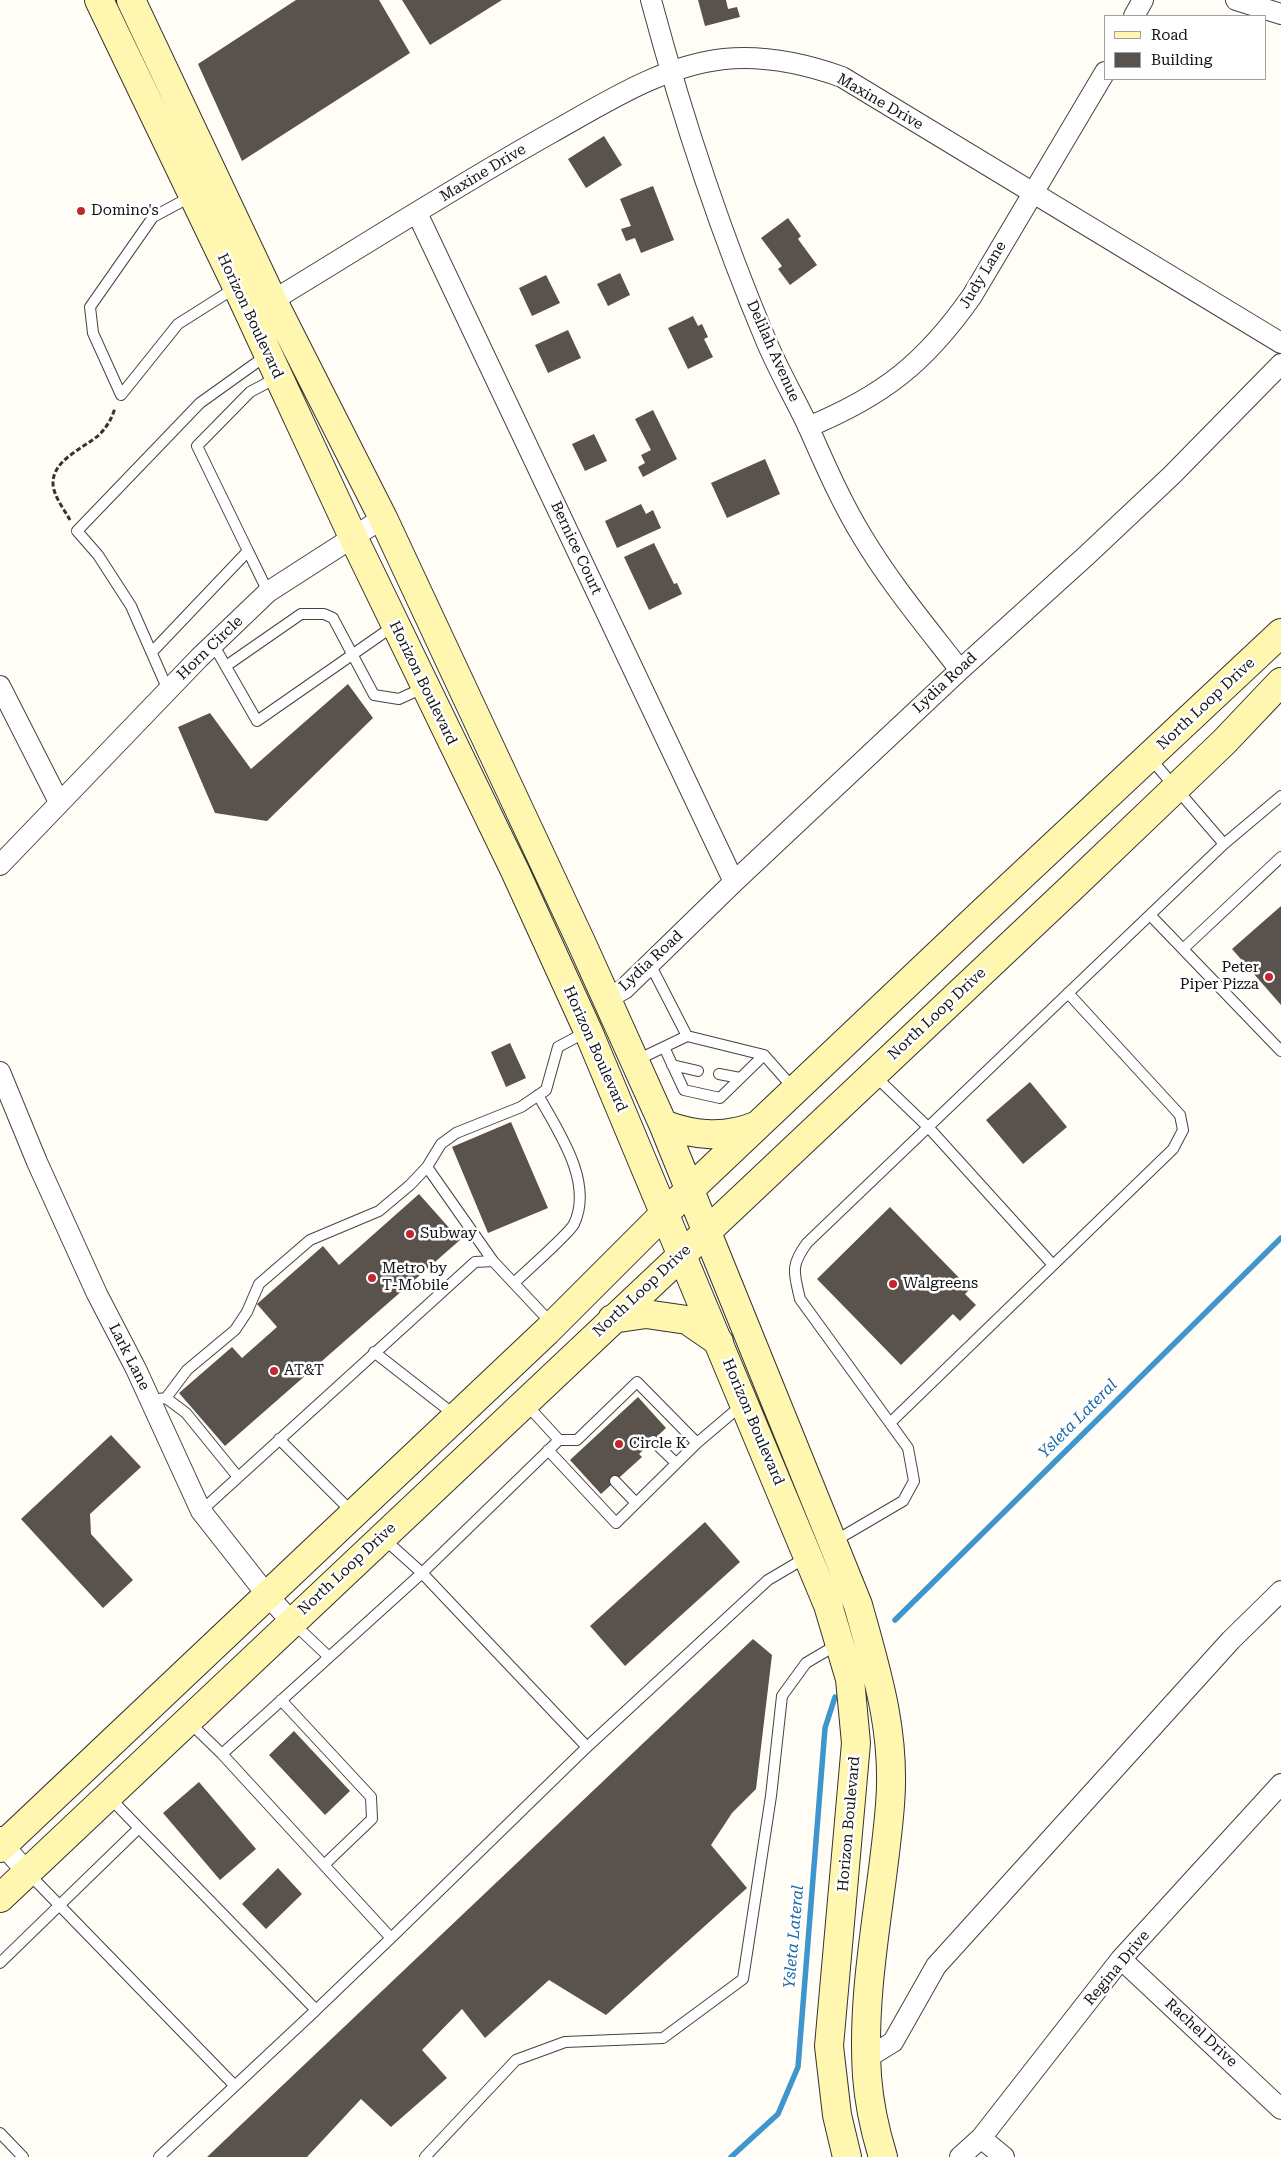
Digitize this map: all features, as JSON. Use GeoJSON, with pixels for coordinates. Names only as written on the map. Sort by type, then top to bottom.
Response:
{"type":"FeatureCollection","features":[{"type":"Feature","properties":{"kind":"main road","name":"Horizon Boulevard"},"geometry":{"type":"LineString","coordinates":[[99,0],[237,287],[352,537],[515,871],[588,1031],[744,1403],[821,1549],[858,1605],[879,1679],[890,1728],[890,1804],[867,2002],[867,2076],[876,2134],[883,2157]]}},
{"type":"Feature","properties":{"kind":"main road","name":"Horizon Boulevard"},"geometry":{"type":"LineString","coordinates":[[131,0],[273,301],[383,518],[662,1124],[706,1232],[821,1549],[828,1605],[850,1679],[856,1744],[829,2046],[837,2115],[847,2157]]}},
{"type":"Feature","properties":{"kind":"main road"},"geometry":{"type":"LineString","coordinates":[[395,625],[412,628],[443,664],[455,672]]}},
{"type":"Feature","properties":{"kind":"main road","name":"North Loop Drive"},"geometry":{"type":"LineString","coordinates":[[1,1843],[554,1325],[665,1213],[1281,633]]}},
{"type":"Feature","properties":{"kind":"main road","name":"North Loop Drive"},"geometry":{"type":"LineString","coordinates":[[0,1898],[107,1796],[189,1722],[524,1402],[874,1074],[1174,789],[1281,682]]}},
{"type":"Feature","properties":{"kind":"main road"},"geometry":{"type":"LineString","coordinates":[[662,1124],[684,1132],[703,1135],[728,1134],[762,1123]]}},
{"type":"Feature","properties":{"kind":"main road"},"geometry":{"type":"LineString","coordinates":[[612,1319],[646,1314],[687,1320],[719,1342]]}},
{"type":"Feature","properties":{"kind":"street","name":"Delilah Avenue"},"geometry":{"type":"LineString","coordinates":[[651,0],[671,72],[732,252],[767,344],[808,427],[832,482],[862,536],[905,599],[960,670]]}},
{"type":"Feature","properties":{"kind":"street"},"geometry":{"type":"LineString","coordinates":[[1135,15],[1143,0]]}},
{"type":"Feature","properties":{"kind":"street"},"geometry":{"type":"LineString","coordinates":[[1236,0],[1281,14]]}},
{"type":"Feature","properties":{"kind":"street","name":"Maxine Drive"},"geometry":{"type":"LineString","coordinates":[[250,315],[486,170],[634,86],[671,72],[722,59],[760,58],[786,60],[842,77],[1281,343]]}},
{"type":"Feature","properties":{"kind":"street","name":"Judy Lane"},"geometry":{"type":"LineString","coordinates":[[808,427],[842,413],[876,394],[906,372],[929,351],[950,327],[972,296],[1104,74]]}},
{"type":"Feature","properties":{"kind":"street","name":"Bernice Court"},"geometry":{"type":"LineString","coordinates":[[418,213],[734,882]]}},
{"type":"Feature","properties":{"kind":"street","name":"Lydia Road"},"geometry":{"type":"LineString","coordinates":[[606,999],[624,989],[734,882],[960,670],[1087,555],[1172,475],[1281,364]]}},
{"type":"Feature","properties":{"kind":"street","name":"Horn Circle"},"geometry":{"type":"LineString","coordinates":[[0,865],[168,690],[268,592],[383,518]]}},
{"type":"Feature","properties":{"kind":"street"},"geometry":{"type":"LineString","coordinates":[[0,686],[59,802]]}},
{"type":"Feature","properties":{"kind":"street","name":"Lark Lane"},"geometry":{"type":"LineString","coordinates":[[0,1072],[37,1162],[97,1294],[158,1399],[201,1511],[267,1595],[292,1622]]}},
{"type":"Feature","properties":{"kind":"street"},"geometry":{"type":"LineString","coordinates":[[867,2058],[893,2042],[942,1959],[1231,1640],[1281,1591]]}},
{"type":"Feature","properties":{"kind":"street","name":"Regina Drive"},"geometry":{"type":"LineString","coordinates":[[960,2157],[981,2138],[1121,1959],[1281,1784]]}},
{"type":"Feature","properties":{"kind":"street"},"geometry":{"type":"LineString","coordinates":[[1,1843],[27,1872]]}},
{"type":"Feature","properties":{"kind":"street","name":"Rachel Drive"},"geometry":{"type":"LineString","coordinates":[[1121,1959],[1280,2105]]}},
{"type":"Feature","properties":{"kind":"street"},"geometry":{"type":"LineString","coordinates":[[981,2138],[1004,2157]]}},
{"type":"Feature","properties":{"kind":"lane"},"geometry":{"type":"LineString","coordinates":[[193,195],[153,217],[90,307],[93,333],[121,395],[178,324],[237,287]]}},
{"type":"Feature","properties":{"kind":"lane"},"geometry":{"type":"LineString","coordinates":[[168,690],[131,606],[98,555],[77,531],[200,403],[273,365]]}},
{"type":"Feature","properties":{"kind":"lane"},"geometry":{"type":"LineString","coordinates":[[268,592],[197,446],[250,392],[273,365]]}},
{"type":"Feature","properties":{"kind":"lane"},"geometry":{"type":"LineString","coordinates":[[152,652],[248,551]]}},
{"type":"Feature","properties":{"kind":"lane"},"geometry":{"type":"LineString","coordinates":[[226,666],[301,614],[324,614],[333,618],[374,695],[399,698],[425,687]]}},
{"type":"Feature","properties":{"kind":"lane"},"geometry":{"type":"LineString","coordinates":[[214,644],[256,721],[395,625]]}},
{"type":"Feature","properties":{"kind":"lane"},"geometry":{"type":"LineString","coordinates":[[1149,758],[1174,789],[1224,844]]}},
{"type":"Feature","properties":{"kind":"lane"},"geometry":{"type":"LineString","coordinates":[[160,2157],[391,1938],[587,1747],[768,1580],[902,1501],[914,1481],[908,1448],[800,1299],[793,1272],[800,1253],[807,1243],[929,1128],[1068,992],[1151,916],[1224,844],[1281,796]]}},
{"type":"Feature","properties":{"kind":"lane"},"geometry":{"type":"LineString","coordinates":[[1183,949],[1281,857]]}},
{"type":"Feature","properties":{"kind":"lane"},"geometry":{"type":"LineString","coordinates":[[1151,916],[1281,1051]]}},
{"type":"Feature","properties":{"kind":"lane"},"geometry":{"type":"LineString","coordinates":[[650,964],[687,1036]]}},
{"type":"Feature","properties":{"kind":"lane"},"geometry":{"type":"LineString","coordinates":[[890,1423],[1173,1150],[1183,1130],[1180,1115],[1068,992]]}},
{"type":"Feature","properties":{"kind":"lane"},"geometry":{"type":"LineString","coordinates":[[238,1477],[186,1413],[158,1399],[187,1370],[235,1330],[247,1312],[259,1284],[310,1240],[379,1211],[410,1185],[427,1167],[441,1144],[456,1132],[521,1107],[546,1090],[558,1047],[588,1031]]}},
{"type":"Feature","properties":{"kind":"lane"},"geometry":{"type":"LineString","coordinates":[[634,1062],[687,1036],[764,1055],[796,1090]]}},
{"type":"Feature","properties":{"kind":"lane"},"geometry":{"type":"LineString","coordinates":[[664,1047],[684,1090],[720,1098],[764,1055]]}},
{"type":"Feature","properties":{"kind":"lane"},"geometry":{"type":"LineString","coordinates":[[672,1065],[698,1071]]}},
{"type":"Feature","properties":{"kind":"lane"},"geometry":{"type":"LineString","coordinates":[[719,1074],[740,1078]]}},
{"type":"Feature","properties":{"kind":"lane"},"geometry":{"type":"LineString","coordinates":[[874,1074],[929,1128],[1053,1265]]}},
{"type":"Feature","properties":{"kind":"lane"},"geometry":{"type":"LineString","coordinates":[[514,1283],[574,1224],[581,1192],[570,1152],[538,1095]]}},
{"type":"Feature","properties":{"kind":"lane"},"geometry":{"type":"LineString","coordinates":[[427,1167],[493,1261],[554,1325]]}},
{"type":"Feature","properties":{"kind":"lane"},"geometry":{"type":"LineString","coordinates":[[201,1511],[469,1266],[475,1262],[493,1261]]}},
{"type":"Feature","properties":{"kind":"lane"},"geometry":{"type":"LineString","coordinates":[[374,1352],[456,1416]]}},
{"type":"Feature","properties":{"kind":"lane"},"geometry":{"type":"LineString","coordinates":[[524,1402],[559,1440],[580,1443],[615,1403],[637,1382],[697,1443]]}},
{"type":"Feature","properties":{"kind":"lane"},"geometry":{"type":"LineString","coordinates":[[615,1403],[623,1412]]}},
{"type":"Feature","properties":{"kind":"lane"},"geometry":{"type":"LineString","coordinates":[[548,1450],[616,1523],[697,1443],[744,1403]]}},
{"type":"Feature","properties":{"kind":"lane"},"geometry":{"type":"LineString","coordinates":[[280,1439],[353,1513]]}},
{"type":"Feature","properties":{"kind":"lane"},"geometry":{"type":"LineString","coordinates":[[222,1754],[422,1573],[559,1440]]}},
{"type":"Feature","properties":{"kind":"lane"},"geometry":{"type":"LineString","coordinates":[[653,1441],[676,1463]]}},
{"type":"Feature","properties":{"kind":"lane"},"geometry":{"type":"LineString","coordinates":[[615,1481],[636,1503]]}},
{"type":"Feature","properties":{"kind":"lane"},"geometry":{"type":"LineString","coordinates":[[382,1537],[422,1573],[587,1747]]}},
{"type":"Feature","properties":{"kind":"lane"},"geometry":{"type":"LineString","coordinates":[[292,1622],[329,1656]]}},
{"type":"Feature","properties":{"kind":"lane"},"geometry":{"type":"LineString","coordinates":[[425,2157],[516,2060],[565,2042],[663,2038],[743,1979],[771,1796],[782,1696],[806,1663],[839,1644]]}},
{"type":"Feature","properties":{"kind":"lane"},"geometry":{"type":"LineString","coordinates":[[281,1700],[371,1797],[372,1820],[324,1864]]}},
{"type":"Feature","properties":{"kind":"lane"},"geometry":{"type":"LineString","coordinates":[[189,1722],[222,1754],[391,1938]]}},
{"type":"Feature","properties":{"kind":"lane"},"geometry":{"type":"LineString","coordinates":[[107,1796],[316,2010]]}},
{"type":"Feature","properties":{"kind":"lane"},"geometry":{"type":"LineString","coordinates":[[0,1963],[139,1828]]}},
{"type":"Feature","properties":{"kind":"lane"},"geometry":{"type":"LineString","coordinates":[[27,1872],[235,2086]]}},
{"type":"Feature","properties":{"kind":"lane"},"geometry":{"type":"LineString","coordinates":[[0,2134],[23,2157]]}},
{"type":"Feature","properties":{"kind":"path"},"geometry":{"type":"LineString","coordinates":[[77,531],[57,498],[53,484],[64,460],[101,433],[111,420],[121,395]]}},
{"type":"Feature","properties":{"kind":"building"},"geometry":{"type":"Polygon","coordinates":[[[296,0],[379,0],[410,53],[242,161],[198,64],[296,0]]]}},
{"type":"Feature","properties":{"kind":"building"},"geometry":{"type":"Polygon","coordinates":[[[402,0],[502,0],[430,45],[402,0]]]}},
{"type":"Feature","properties":{"kind":"building"},"geometry":{"type":"Polygon","coordinates":[[[698,0],[726,0],[728,9],[737,7],[740,17],[705,26],[698,0]]]}},
{"type":"Feature","properties":{"kind":"building"},"geometry":{"type":"Polygon","coordinates":[[[604,136],[622,165],[586,188],[568,159],[604,136]]]}},
{"type":"Feature","properties":{"kind":"building"},"geometry":{"type":"Polygon","coordinates":[[[653,186],[674,240],[641,253],[635,238],[626,241],[621,229],[631,226],[620,199],[653,186]]]}},
{"type":"Feature","properties":{"kind":"building"},"geometry":{"type":"Polygon","coordinates":[[[788,218],[801,236],[798,239],[817,265],[790,285],[778,269],[782,266],[761,238],[788,218]]]}},
{"type":"Feature","properties":{"kind":"building"},"geometry":{"type":"Polygon","coordinates":[[[620,273],[630,295],[608,306],[597,284],[620,273]]]}},
{"type":"Feature","properties":{"kind":"building"},"geometry":{"type":"Polygon","coordinates":[[[546,275],[560,303],[532,316],[519,288],[546,275]]]}},
{"type":"Feature","properties":{"kind":"building"},"geometry":{"type":"Polygon","coordinates":[[[693,316],[698,326],[702,324],[708,337],[704,339],[713,357],[688,369],[668,328],[693,316]]]}},
{"type":"Feature","properties":{"kind":"building"},"geometry":{"type":"Polygon","coordinates":[[[568,330],[581,358],[548,373],[535,345],[568,330]]]}},
{"type":"Feature","properties":{"kind":"building"},"geometry":{"type":"Polygon","coordinates":[[[653,410],[677,459],[643,477],[638,467],[645,463],[641,455],[651,450],[635,419],[653,410]]]}},
{"type":"Feature","properties":{"kind":"building"},"geometry":{"type":"Polygon","coordinates":[[[594,434],[607,461],[585,471],[572,444],[594,434]]]}},
{"type":"Feature","properties":{"kind":"building"},"geometry":{"type":"Polygon","coordinates":[[[765,459],[780,494],[727,518],[711,483],[765,459]]]}},
{"type":"Feature","properties":{"kind":"building"},"geometry":{"type":"Polygon","coordinates":[[[641,504],[646,514],[653,510],[661,528],[617,548],[605,521],[641,504]]]}},
{"type":"Feature","properties":{"kind":"building"},"geometry":{"type":"Polygon","coordinates":[[[654,543],[674,584],[677,583],[682,594],[649,610],[624,557],[654,543]]]}},
{"type":"Feature","properties":{"kind":"building"},"geometry":{"type":"Polygon","coordinates":[[[348,684],[373,718],[267,821],[215,813],[178,727],[210,713],[251,769],[348,684]]]}},
{"type":"Feature","properties":{"kind":"building","name":"Peter Piper Pizza"},"geometry":{"type":"Polygon","coordinates":[[[1281,906],[1281,1005],[1232,949],[1281,906]]]}},
{"type":"Feature","properties":{"kind":"building"},"geometry":{"type":"Polygon","coordinates":[[[510,1043],[526,1078],[506,1087],[491,1052],[510,1043]]]}},
{"type":"Feature","properties":{"kind":"building"},"geometry":{"type":"Polygon","coordinates":[[[1030,1082],[1067,1127],[1023,1164],[986,1120],[1030,1082]]]}},
{"type":"Feature","properties":{"kind":"building"},"geometry":{"type":"Polygon","coordinates":[[[511,1122],[548,1208],[488,1233],[452,1147],[511,1122]]]}},
{"type":"Feature","properties":{"kind":"building"},"geometry":{"type":"Polygon","coordinates":[[[419,1194],[460,1240],[225,1446],[179,1393],[232,1347],[242,1358],[277,1327],[257,1304],[323,1246],[339,1265],[419,1194]]]}},
{"type":"Feature","properties":{"kind":"building","name":"Walgreens"},"geometry":{"type":"Polygon","coordinates":[[[890,1207],[970,1289],[965,1294],[976,1305],[960,1321],[953,1314],[901,1365],[817,1279],[890,1207]]]}},
{"type":"Feature","properties":{"kind":"building","name":"Circle K"},"geometry":{"type":"Polygon","coordinates":[[[638,1397],[666,1428],[639,1454],[642,1457],[601,1494],[570,1460],[638,1397]]]}},
{"type":"Feature","properties":{"kind":"building"},"geometry":{"type":"Polygon","coordinates":[[[111,1435],[141,1467],[90,1514],[91,1534],[133,1580],[103,1608],[21,1519],[111,1435]]]}},
{"type":"Feature","properties":{"kind":"building"},"geometry":{"type":"Polygon","coordinates":[[[705,1522],[740,1562],[625,1666],[590,1626],[705,1522]]]}},
{"type":"Feature","properties":{"kind":"building"},"geometry":{"type":"Polygon","coordinates":[[[753,1639],[772,1655],[756,1789],[732,1813],[711,1845],[747,1888],[606,2015],[549,1980],[485,2038],[462,2009],[422,2050],[447,2078],[391,2127],[361,2099],[307,2157],[207,2157],[753,1639]]]}},
{"type":"Feature","properties":{"kind":"building"},"geometry":{"type":"Polygon","coordinates":[[[294,1731],[350,1791],[325,1815],[269,1755],[294,1731]]]}},
{"type":"Feature","properties":{"kind":"building"},"geometry":{"type":"Polygon","coordinates":[[[199,1782],[256,1849],[220,1880],[163,1813],[199,1782]]]}},
{"type":"Feature","properties":{"kind":"building"},"geometry":{"type":"Polygon","coordinates":[[[278,1868],[302,1894],[266,1929],[242,1904],[278,1868]]]}},
{"type":"Feature","properties":{"kind":"waterway","name":"Ysleta Lateral"},"geometry":{"type":"LineString","coordinates":[[895,1620],[1281,1238]]}},
{"type":"Feature","properties":{"kind":"waterway","name":"Ysleta Lateral"},"geometry":{"type":"LineString","coordinates":[[731,2157],[778,2114],[798,2067],[825,1728],[835,1697]]}},
{"type":"Feature","properties":{"kind":"place","name":"Domino's"},"geometry":{"type":"Point","coordinates":[81,211]}},
{"type":"Feature","properties":{"kind":"place","name":"Peter Piper Pizza"},"geometry":{"type":"Point","coordinates":[1269,977]}},
{"type":"Feature","properties":{"kind":"place","name":"Subway"},"geometry":{"type":"Point","coordinates":[410,1234]}},
{"type":"Feature","properties":{"kind":"place","name":"Metro by T-Mobile"},"geometry":{"type":"Point","coordinates":[372,1278]}},
{"type":"Feature","properties":{"kind":"place","name":"Walgreens"},"geometry":{"type":"Point","coordinates":[893,1284]}},
{"type":"Feature","properties":{"kind":"place","name":"AT&T"},"geometry":{"type":"Point","coordinates":[274,1371]}},
{"type":"Feature","properties":{"kind":"place","name":"Circle K"},"geometry":{"type":"Point","coordinates":[619,1444]}}]}
